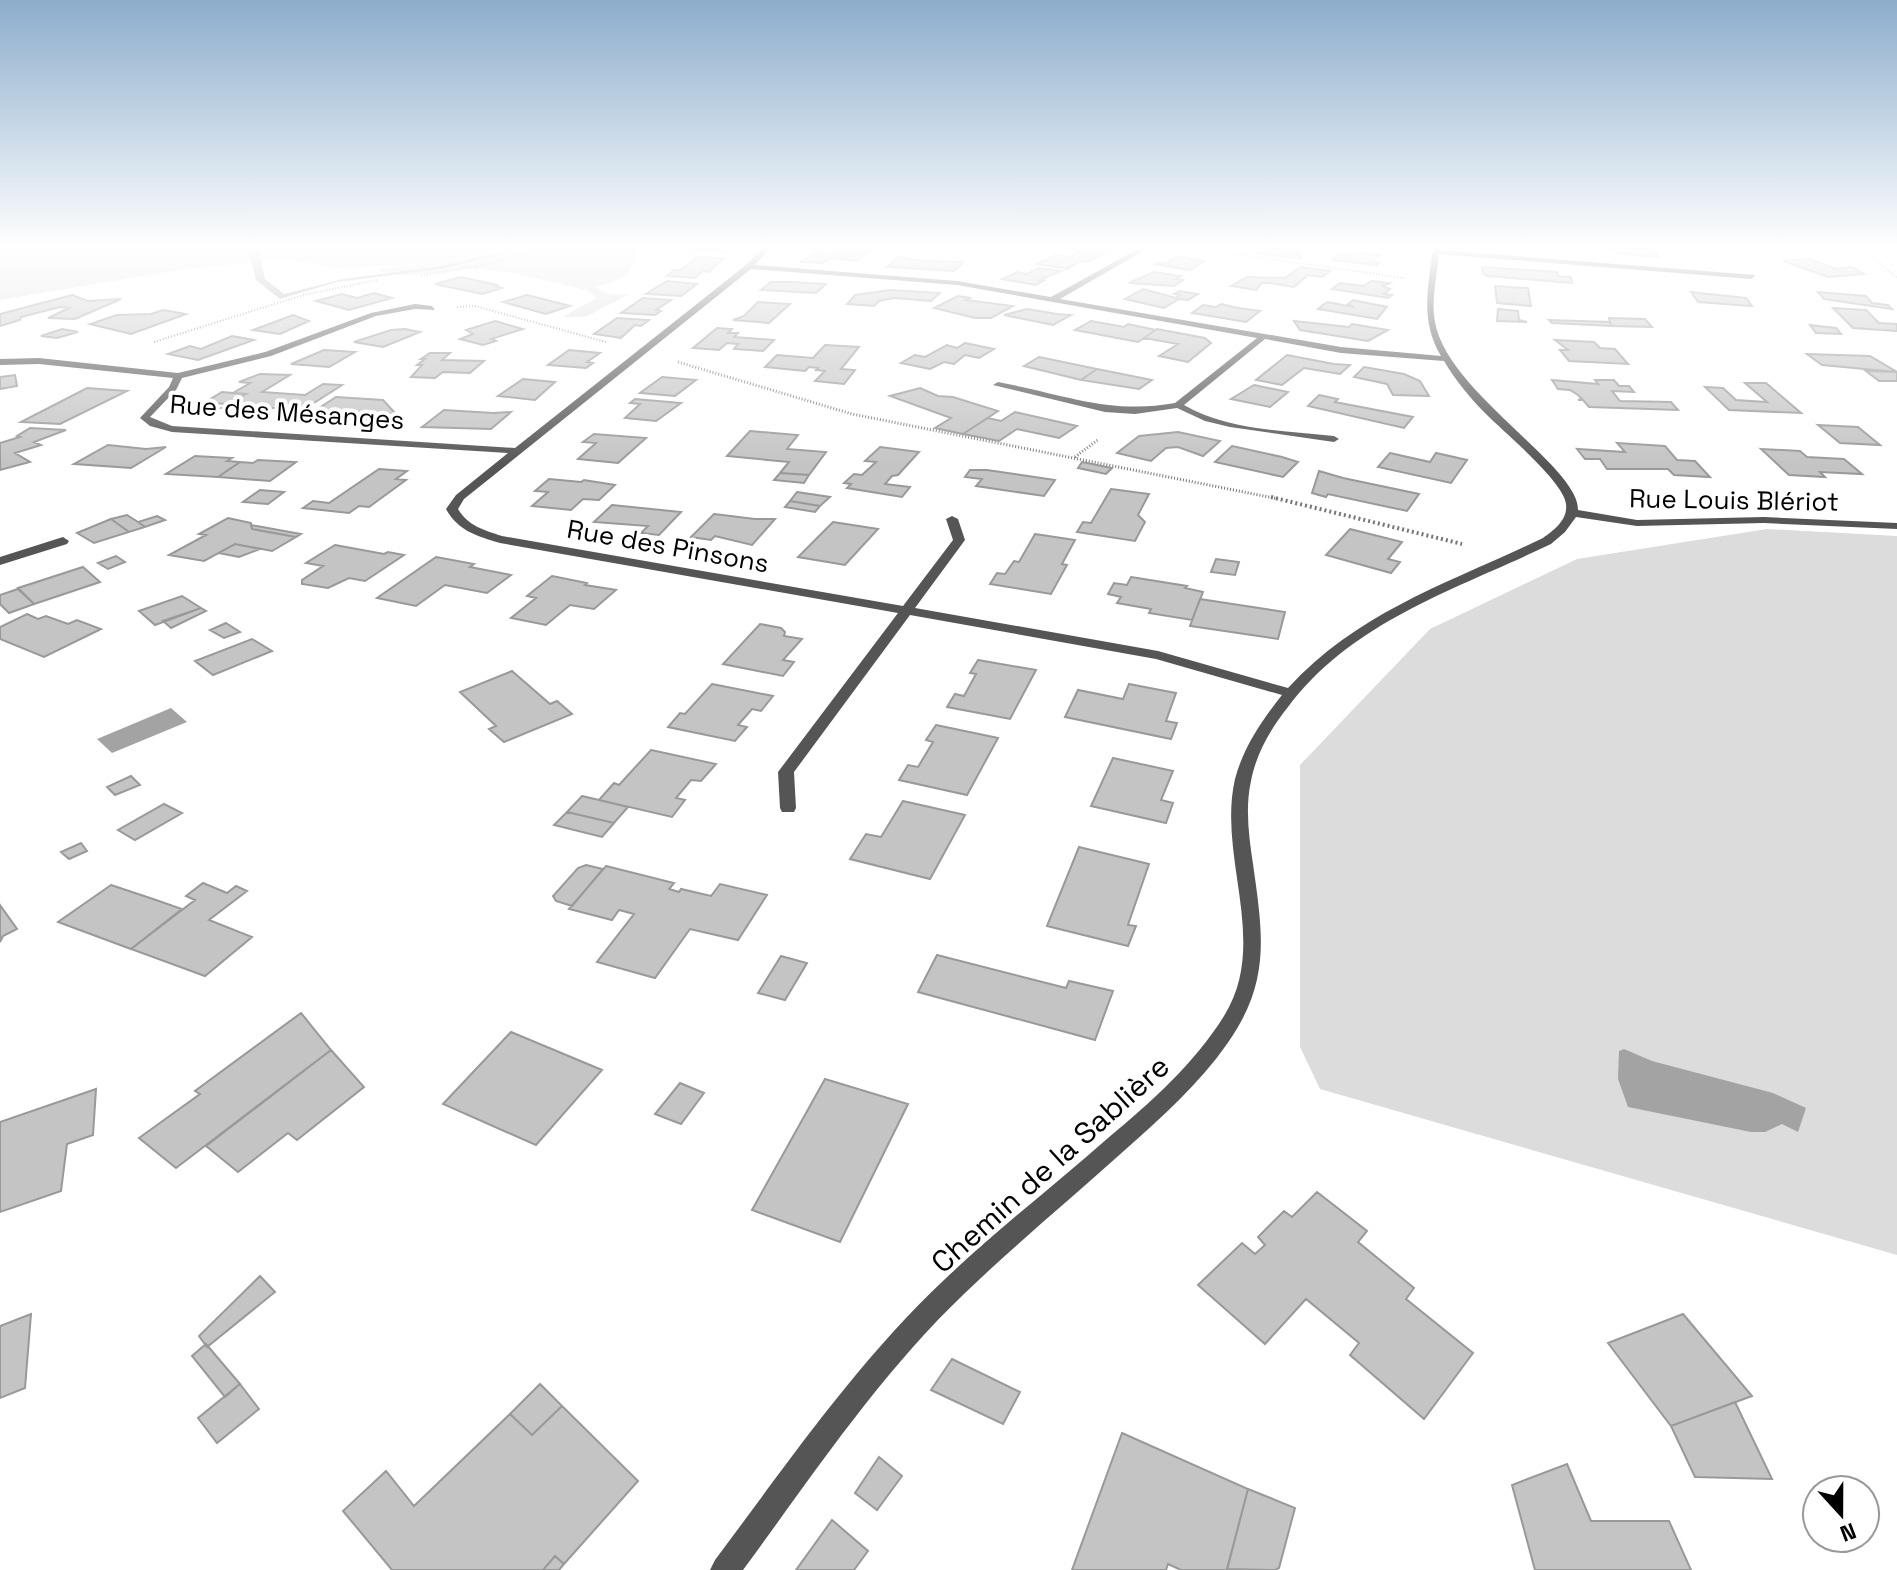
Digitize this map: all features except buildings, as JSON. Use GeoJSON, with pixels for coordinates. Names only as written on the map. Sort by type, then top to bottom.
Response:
{"type":"FeatureCollection","features":[{"type":"Feature","properties":{"kind":"street"},"geometry":{"type":"LineString","coordinates":[[178,376],[269,354],[364,319]]}},
{"type":"Feature","properties":{"kind":"street","name":"Rue des Pinsons"},"geometry":{"type":"LineString","coordinates":[[684,319],[460,497],[452,509],[457,520],[472,530],[500,539],[1158,655],[1290,693]]}},
{"type":"Feature","properties":{"kind":"street"},"geometry":{"type":"LineString","coordinates":[[1165,319],[1364,353],[1446,359]]}},
{"type":"Feature","properties":{"kind":"street"},"geometry":{"type":"LineString","coordinates":[[1429,319],[1446,359],[1490,413],[1568,491],[1572,513]]}},
{"type":"Feature","properties":{"kind":"street"},"geometry":{"type":"LineString","coordinates":[[998,385],[1034,389],[1054,397],[1119,411],[1178,405],[1263,337]]}},
{"type":"Feature","properties":{"kind":"street","name":"Rue des Mésanges"},"geometry":{"type":"LineString","coordinates":[[0,362],[39,361],[178,376],[171,392],[145,418],[153,424],[172,429],[518,451]]}},
{"type":"Feature","properties":{"kind":"street"},"geometry":{"type":"LineString","coordinates":[[1178,405],[1194,415],[1280,433],[1334,439]]}},
{"type":"Feature","properties":{"kind":"street","name":"Chemin de la Sablière"},"geometry":{"type":"LineString","coordinates":[[725,1570],[867,1382],[935,1305],[1179,1090],[1222,1035],[1245,996],[1255,960],[1254,926],[1240,834],[1246,769],[1261,735],[1290,693],[1352,635],[1445,586],[1510,560],[1562,530],[1572,513]]}},
{"type":"Feature","properties":{"kind":"street","name":"Rue Louis Blériot"},"geometry":{"type":"LineString","coordinates":[[1572,513],[1647,523],[1764,520],[1897,526]]}},
{"type":"Feature","properties":{"kind":"street"},"geometry":{"type":"LineString","coordinates":[[788,808],[786,772],[959,540],[952,519]]}},
{"type":"Feature","properties":{"kind":"street"},"geometry":{"type":"LineString","coordinates":[[0,561],[63,541]]}},
{"type":"Feature","properties":{"kind":"path"},"geometry":{"type":"LineString","coordinates":[[146,345],[227,319]]}},
{"type":"Feature","properties":{"kind":"path"},"geometry":{"type":"LineString","coordinates":[[523,319],[852,414],[1254,493],[1475,547],[1510,560]]}},
{"type":"Feature","properties":{"kind":"shaded area"},"geometry":{"type":"Polygon","coordinates":[[[1767,529],[1897,536],[1897,1255],[1320,1089],[1300,1047],[1300,765],[1430,629],[1577,559],[1767,529]]]}},
{"type":"Feature","properties":{"kind":"shaded area"},"geometry":{"type":"Polygon","coordinates":[[[171,708],[187,722],[112,753],[97,739],[171,708]]]}},
{"type":"Feature","properties":{"kind":"shaded area"},"geometry":{"type":"Polygon","coordinates":[[[1624,1049],[1652,1061],[1773,1093],[1806,1108],[1798,1132],[1782,1124],[1765,1132],[1751,1132],[1628,1107],[1618,1079],[1619,1051],[1624,1049]]]}}]}
